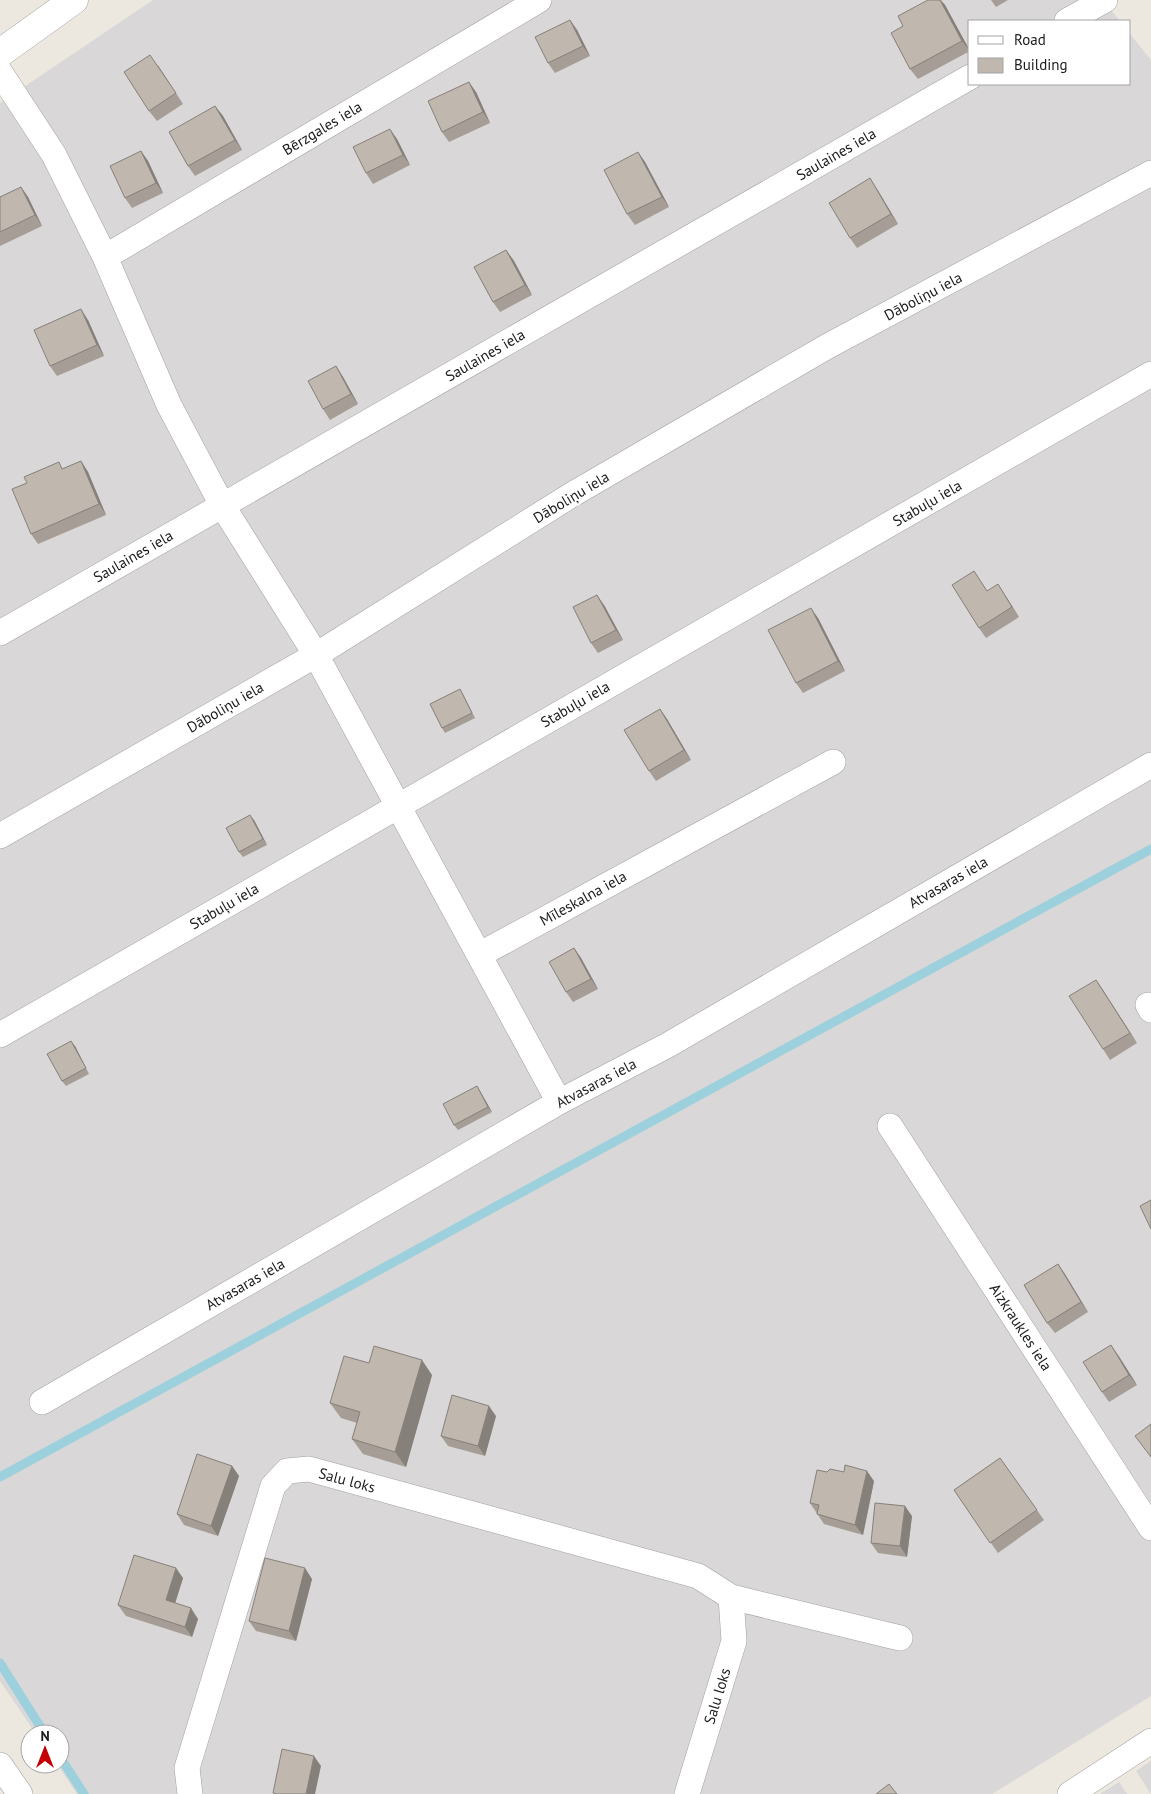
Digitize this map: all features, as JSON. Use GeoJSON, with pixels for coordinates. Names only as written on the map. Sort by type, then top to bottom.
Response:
{"type":"FeatureCollection","features":[{"type":"Feature","properties":{"kind":"street"},"geometry":{"type":"LineString","coordinates":[[0,53],[74,0]]}},
{"type":"Feature","properties":{"kind":"street","name":"Bērzgales iela"},"geometry":{"type":"LineString","coordinates":[[105,257],[539,0]]}},
{"type":"Feature","properties":{"kind":"street"},"geometry":{"type":"LineString","coordinates":[[1069,20],[1104,0]]}},
{"type":"Feature","properties":{"kind":"street"},"geometry":{"type":"LineString","coordinates":[[0,72],[54,155],[105,257],[169,405],[222,505],[316,655],[559,1102]]}},
{"type":"Feature","properties":{"kind":"street","name":"Saulaines iela"},"geometry":{"type":"LineString","coordinates":[[0,633],[968,78]]}},
{"type":"Feature","properties":{"kind":"street","name":"Dāboliņu iela"},"geometry":{"type":"LineString","coordinates":[[0,836],[316,655],[573,494],[828,346],[1151,173]]}},
{"type":"Feature","properties":{"kind":"street","name":"Stabuļu iela"},"geometry":{"type":"LineString","coordinates":[[0,1035],[1151,374]]}},
{"type":"Feature","properties":{"kind":"street","name":"Mīleskalna iela"},"geometry":{"type":"LineString","coordinates":[[479,955],[833,762]]}},
{"type":"Feature","properties":{"kind":"street","name":"Atvasaras iela"},"geometry":{"type":"LineString","coordinates":[[42,1402],[559,1102],[668,1045],[1151,765]]}},
{"type":"Feature","properties":{"kind":"street","name":"Aizkraukles iela"},"geometry":{"type":"LineString","coordinates":[[890,1126],[1151,1528]]}},
{"type":"Feature","properties":{"kind":"street","name":"Salu loks"},"geometry":{"type":"LineString","coordinates":[[190,1794],[187,1768],[273,1486],[287,1471],[309,1470],[698,1576],[732,1597],[900,1638]]}},
{"type":"Feature","properties":{"kind":"street","name":"Salu loks"},"geometry":{"type":"LineString","coordinates":[[686,1794],[734,1642],[732,1597]]}},
{"type":"Feature","properties":{"kind":"street"},"geometry":{"type":"LineString","coordinates":[[1070,1794],[1151,1741]]}},
{"type":"Feature","properties":{"kind":"street"},"geometry":{"type":"LineString","coordinates":[[0,1765],[20,1794]]}},
{"type":"Feature","properties":{"kind":"shaded area"},"geometry":{"type":"Polygon","coordinates":[[[153,0],[1102,0],[1119,20],[968,20],[968,85],[1131,85],[1131,35],[1151,60],[1151,1696],[992,1794],[77,1794],[64,1774],[70,1774],[70,1724],[29,1724],[0,1681],[0,103],[153,0]]]}},
{"type":"Feature","properties":{"kind":"shaded area"},"geometry":{"type":"Polygon","coordinates":[[[1151,1761],[1151,1794],[1136,1771],[1151,1761]]]}},
{"type":"Feature","properties":{"kind":"shaded area"},"geometry":{"type":"Polygon","coordinates":[[[1119,1782],[1127,1794],[1100,1794],[1119,1782]]]}},
{"type":"Feature","properties":{"kind":"building"},"geometry":{"type":"Polygon","coordinates":[[[928,0],[940,0],[962,41],[910,69],[891,33],[903,26],[898,16],[928,0]]]}},
{"type":"Feature","properties":{"kind":"building"},"geometry":{"type":"Polygon","coordinates":[[[570,20],[583,46],[548,63],[535,37],[570,20]]]}},
{"type":"Feature","properties":{"kind":"building"},"geometry":{"type":"Polygon","coordinates":[[[150,55],[176,93],[149,111],[124,72],[150,55]]]}},
{"type":"Feature","properties":{"kind":"building"},"geometry":{"type":"Polygon","coordinates":[[[469,82],[483,112],[442,132],[428,101],[469,82]]]}},
{"type":"Feature","properties":{"kind":"building"},"geometry":{"type":"Polygon","coordinates":[[[215,106],[235,140],[188,166],[169,132],[215,106]]]}},
{"type":"Feature","properties":{"kind":"building"},"geometry":{"type":"Polygon","coordinates":[[[390,129],[403,155],[366,173],[353,147],[390,129]]]}},
{"type":"Feature","properties":{"kind":"building"},"geometry":{"type":"Polygon","coordinates":[[[141,151],[156,183],[125,198],[110,166],[141,151]]]}},
{"type":"Feature","properties":{"kind":"building"},"geometry":{"type":"Polygon","coordinates":[[[638,152],[662,197],[627,214],[604,170],[638,152]]]}},
{"type":"Feature","properties":{"kind":"building"},"geometry":{"type":"Polygon","coordinates":[[[870,178],[891,214],[850,238],[829,203],[870,178]]]}},
{"type":"Feature","properties":{"kind":"building"},"geometry":{"type":"Polygon","coordinates":[[[21,187],[35,215],[0,232],[0,197],[21,187]]]}},
{"type":"Feature","properties":{"kind":"building"},"geometry":{"type":"Polygon","coordinates":[[[506,250],[525,285],[493,302],[474,267],[506,250]]]}},
{"type":"Feature","properties":{"kind":"building"},"geometry":{"type":"Polygon","coordinates":[[[81,309],[97,345],[50,366],[34,330],[81,309]]]}},
{"type":"Feature","properties":{"kind":"building"},"geometry":{"type":"Polygon","coordinates":[[[336,366],[351,394],[323,409],[308,381],[336,366]]]}},
{"type":"Feature","properties":{"kind":"building"},"geometry":{"type":"Polygon","coordinates":[[[81,461],[99,504],[31,534],[12,489],[27,483],[24,477],[59,462],[62,469],[81,461]]]}},
{"type":"Feature","properties":{"kind":"building"},"geometry":{"type":"Polygon","coordinates":[[[974,571],[987,591],[998,584],[1012,607],[979,628],[952,585],[974,571]]]}},
{"type":"Feature","properties":{"kind":"building"},"geometry":{"type":"Polygon","coordinates":[[[597,595],[616,630],[591,643],[573,607],[597,595]]]}},
{"type":"Feature","properties":{"kind":"building"},"geometry":{"type":"Polygon","coordinates":[[[811,608],[838,661],[796,683],[768,630],[811,608]]]}},
{"type":"Feature","properties":{"kind":"building"},"geometry":{"type":"Polygon","coordinates":[[[460,689],[472,713],[442,728],[430,704],[460,689]]]}},
{"type":"Feature","properties":{"kind":"building"},"geometry":{"type":"Polygon","coordinates":[[[660,709],[684,750],[649,771],[624,730],[660,709]]]}},
{"type":"Feature","properties":{"kind":"building"},"geometry":{"type":"Polygon","coordinates":[[[250,815],[263,839],[239,852],[226,828],[250,815]]]}},
{"type":"Feature","properties":{"kind":"building"},"geometry":{"type":"Polygon","coordinates":[[[574,948],[591,979],[566,992],[549,962],[574,948]]]}},
{"type":"Feature","properties":{"kind":"building"},"geometry":{"type":"Polygon","coordinates":[[[1096,980],[1130,1033],[1103,1049],[1069,996],[1096,980]]]}},
{"type":"Feature","properties":{"kind":"building"},"geometry":{"type":"Polygon","coordinates":[[[71,1041],[86,1068],[62,1081],[47,1054],[71,1041]]]}},
{"type":"Feature","properties":{"kind":"building"},"geometry":{"type":"Polygon","coordinates":[[[477,1086],[488,1107],[454,1125],[443,1104],[477,1086]]]}},
{"type":"Feature","properties":{"kind":"building"},"geometry":{"type":"Polygon","coordinates":[[[1151,1200],[1151,1229],[1140,1206],[1151,1200]]]}},
{"type":"Feature","properties":{"kind":"building"},"geometry":{"type":"Polygon","coordinates":[[[1058,1264],[1081,1302],[1047,1323],[1024,1285],[1058,1264]]]}},
{"type":"Feature","properties":{"kind":"building"},"geometry":{"type":"Polygon","coordinates":[[[1111,1345],[1129,1375],[1102,1392],[1083,1362],[1111,1345]]]}},
{"type":"Feature","properties":{"kind":"building"},"geometry":{"type":"Polygon","coordinates":[[[374,1346],[422,1360],[395,1452],[352,1439],[360,1412],[330,1403],[344,1356],[369,1363],[374,1346]]]}},
{"type":"Feature","properties":{"kind":"building"},"geometry":{"type":"Polygon","coordinates":[[[452,1395],[489,1406],[478,1446],[441,1436],[452,1395]]]}},
{"type":"Feature","properties":{"kind":"building"},"geometry":{"type":"Polygon","coordinates":[[[1151,1424],[1151,1457],[1135,1436],[1151,1424]]]}},
{"type":"Feature","properties":{"kind":"building"},"geometry":{"type":"Polygon","coordinates":[[[197,1454],[232,1466],[211,1526],[177,1514],[197,1454]]]}},
{"type":"Feature","properties":{"kind":"building"},"geometry":{"type":"Polygon","coordinates":[[[1000,1458],[1037,1510],[990,1543],[954,1490],[1000,1458]]]}},
{"type":"Feature","properties":{"kind":"building"},"geometry":{"type":"Polygon","coordinates":[[[845,1465],[867,1471],[855,1525],[817,1514],[819,1505],[810,1503],[817,1470],[827,1472],[830,1469],[844,1472],[845,1465]]]}},
{"type":"Feature","properties":{"kind":"building"},"geometry":{"type":"Polygon","coordinates":[[[875,1503],[905,1506],[900,1546],[871,1543],[875,1503]]]}},
{"type":"Feature","properties":{"kind":"building"},"geometry":{"type":"Polygon","coordinates":[[[134,1555],[176,1568],[166,1600],[191,1608],[185,1627],[118,1605],[134,1555]]]}},
{"type":"Feature","properties":{"kind":"building"},"geometry":{"type":"Polygon","coordinates":[[[265,1558],[305,1568],[289,1631],[249,1621],[265,1558]]]}},
{"type":"Feature","properties":{"kind":"building"},"geometry":{"type":"Polygon","coordinates":[[[282,1749],[314,1756],[306,1794],[273,1793],[282,1749]]]}},
{"type":"Feature","properties":{"kind":"building"},"geometry":{"type":"Polygon","coordinates":[[[889,1784],[897,1794],[876,1794],[889,1784]]]}},
{"type":"Feature","properties":{"kind":"waterway"},"geometry":{"type":"LineString","coordinates":[[0,1477],[1151,849]]}},
{"type":"Feature","properties":{"kind":"waterway"},"geometry":{"type":"LineString","coordinates":[[0,1663],[39,1724]]}},
{"type":"Feature","properties":{"kind":"waterway"},"geometry":{"type":"LineString","coordinates":[[70,1772],[84,1794]]}}]}
